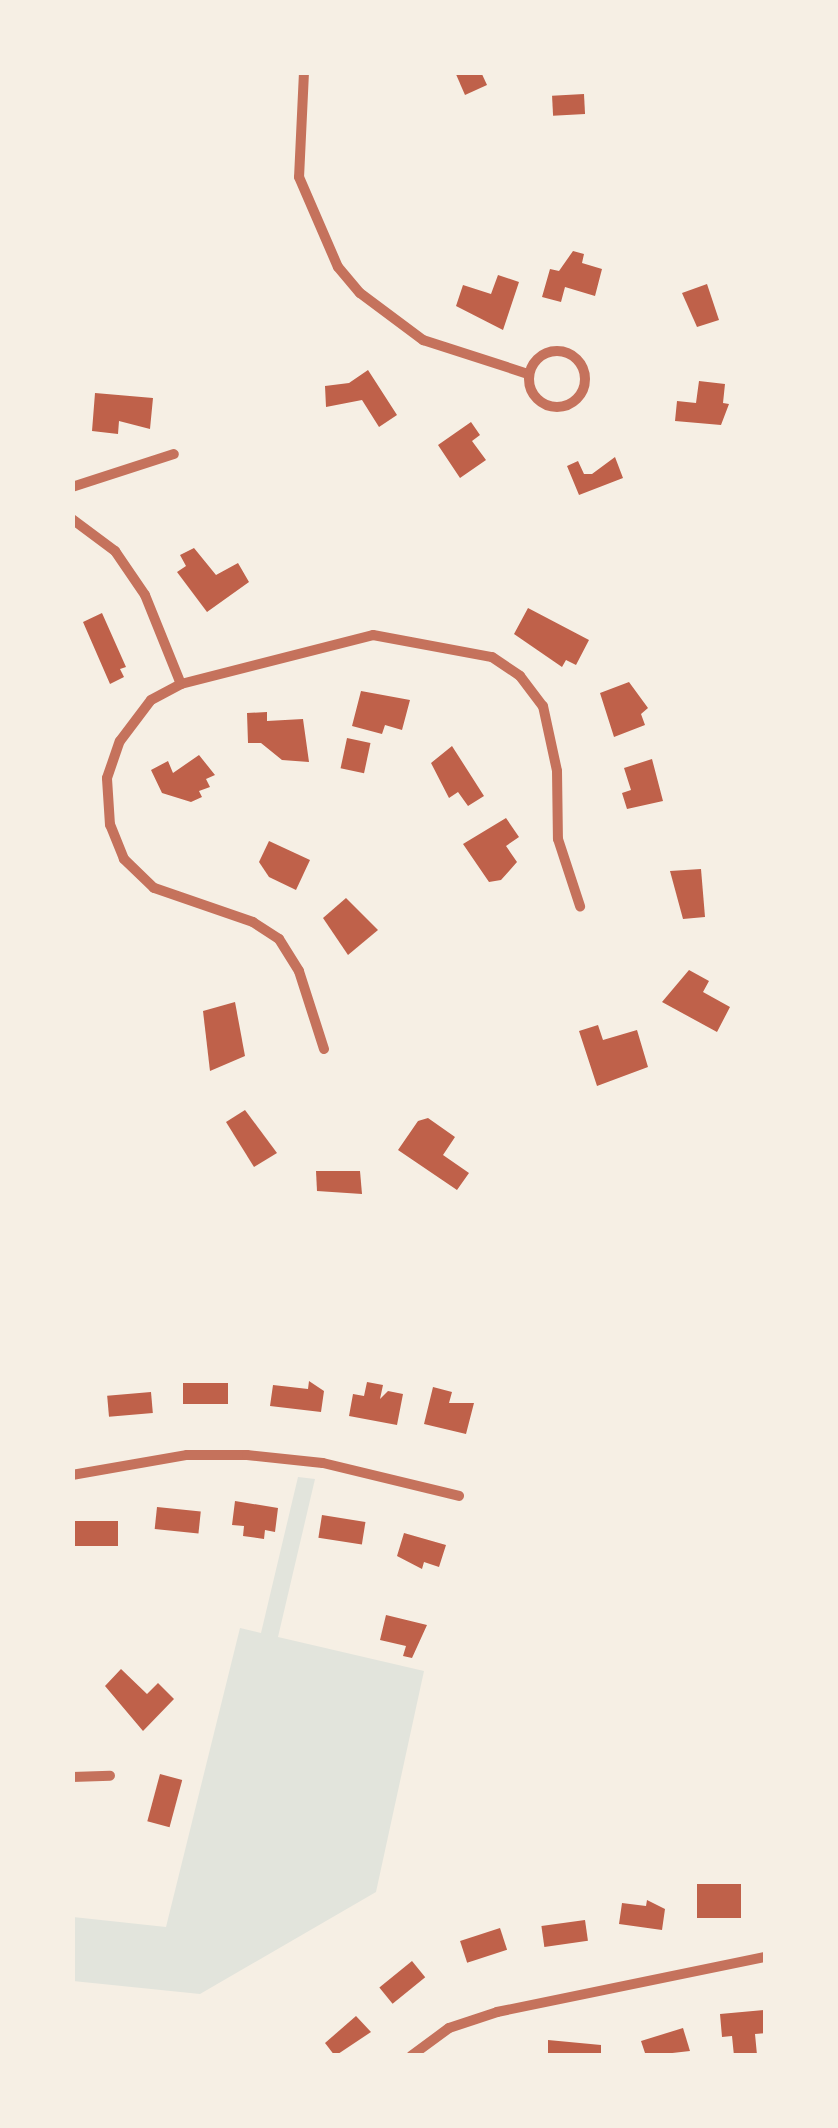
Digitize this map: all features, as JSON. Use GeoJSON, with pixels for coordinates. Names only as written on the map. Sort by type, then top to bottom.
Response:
{"type":"FeatureCollection","features":[{"type":"Feature","properties":{"kind":"street"},"geometry":{"type":"LineString","coordinates":[[304,72],[299,178],[338,267],[360,293],[423,340],[525,373]]}},
{"type":"Feature","properties":{"kind":"street"},"geometry":{"type":"LineString","coordinates":[[571,353],[583,365],[584,391],[570,404],[549,404],[532,392],[525,373],[542,356],[571,353]]}},
{"type":"Feature","properties":{"kind":"street"},"geometry":{"type":"LineString","coordinates":[[72,487],[174,454]]}},
{"type":"Feature","properties":{"kind":"street"},"geometry":{"type":"LineString","coordinates":[[72,519],[115,551],[145,595],[181,684]]}},
{"type":"Feature","properties":{"kind":"street"},"geometry":{"type":"LineString","coordinates":[[324,1049],[299,971],[279,939],[253,922],[154,888],[124,859],[110,825],[107,778],[120,741],[151,700],[181,684],[373,635],[492,657],[520,676],[543,706],[557,770],[558,839],[580,906]]}},
{"type":"Feature","properties":{"kind":"street"},"geometry":{"type":"LineString","coordinates":[[72,1474],[187,1455],[247,1455],[323,1463],[459,1496]]}},
{"type":"Feature","properties":{"kind":"street"},"geometry":{"type":"LineString","coordinates":[[72,1776],[110,1776]]}},
{"type":"Feature","properties":{"kind":"street"},"geometry":{"type":"LineString","coordinates":[[411,2056],[449,2028],[497,2012],[766,1957]]}},
{"type":"Feature","properties":{"kind":"shaded area"},"geometry":{"type":"Polygon","coordinates":[[[298,1477],[315,1479],[278,1637],[424,1671],[376,1892],[200,1994],[73,1981],[73,1917],[166,1927],[240,1628],[261,1633],[298,1477]]]}},
{"type":"Feature","properties":{"kind":"building"},"geometry":{"type":"Polygon","coordinates":[[[455,72],[481,72],[487,85],[465,95],[455,72]]]}},
{"type":"Feature","properties":{"kind":"building"},"geometry":{"type":"Polygon","coordinates":[[[584,94],[585,114],[553,116],[552,96],[584,94]]]}},
{"type":"Feature","properties":{"kind":"building"},"geometry":{"type":"Polygon","coordinates":[[[573,251],[584,254],[582,263],[602,269],[595,296],[565,287],[561,302],[542,297],[550,269],[559,271],[573,251]]]}},
{"type":"Feature","properties":{"kind":"building"},"geometry":{"type":"Polygon","coordinates":[[[498,275],[519,282],[503,330],[456,306],[463,285],[491,294],[498,275]]]}},
{"type":"Feature","properties":{"kind":"building"},"geometry":{"type":"Polygon","coordinates":[[[707,284],[719,320],[697,327],[682,293],[707,284]]]}},
{"type":"Feature","properties":{"kind":"building"},"geometry":{"type":"Polygon","coordinates":[[[368,370],[397,415],[379,427],[362,400],[326,407],[325,386],[349,383],[368,370]]]}},
{"type":"Feature","properties":{"kind":"building"},"geometry":{"type":"Polygon","coordinates":[[[699,381],[725,384],[723,403],[729,404],[721,425],[675,421],[677,401],[696,403],[699,381]]]}},
{"type":"Feature","properties":{"kind":"building"},"geometry":{"type":"Polygon","coordinates":[[[95,393],[153,398],[150,429],[119,421],[118,434],[92,431],[95,393]]]}},
{"type":"Feature","properties":{"kind":"building"},"geometry":{"type":"Polygon","coordinates":[[[471,422],[480,435],[472,441],[486,460],[460,478],[438,445],[471,422]]]}},
{"type":"Feature","properties":{"kind":"building"},"geometry":{"type":"Polygon","coordinates":[[[615,457],[623,478],[579,495],[567,466],[578,461],[584,474],[592,474],[615,457]]]}},
{"type":"Feature","properties":{"kind":"building"},"geometry":{"type":"Polygon","coordinates":[[[194,548],[216,575],[238,563],[249,582],[207,612],[177,572],[186,566],[180,555],[194,548]]]}},
{"type":"Feature","properties":{"kind":"building"},"geometry":{"type":"Polygon","coordinates":[[[528,608],[589,640],[576,665],[566,660],[562,667],[514,634],[528,608]]]}},
{"type":"Feature","properties":{"kind":"building"},"geometry":{"type":"Polygon","coordinates":[[[102,613],[126,667],[120,669],[124,677],[110,684],[83,622],[102,613]]]}},
{"type":"Feature","properties":{"kind":"building"},"geometry":{"type":"Polygon","coordinates":[[[629,682],[648,708],[641,714],[645,725],[614,737],[600,693],[629,682]]]}},
{"type":"Feature","properties":{"kind":"building"},"geometry":{"type":"Polygon","coordinates":[[[361,691],[410,700],[402,730],[385,725],[382,734],[352,726],[361,691]]]}},
{"type":"Feature","properties":{"kind":"building"},"geometry":{"type":"Polygon","coordinates":[[[267,712],[267,721],[303,719],[309,762],[282,760],[261,743],[248,743],[247,713],[267,712]]]}},
{"type":"Feature","properties":{"kind":"building"},"geometry":{"type":"Polygon","coordinates":[[[347,738],[370,743],[364,773],[341,768],[347,738]]]}},
{"type":"Feature","properties":{"kind":"building"},"geometry":{"type":"Polygon","coordinates":[[[452,746],[484,796],[468,806],[458,792],[449,798],[431,763],[452,746]]]}},
{"type":"Feature","properties":{"kind":"building"},"geometry":{"type":"Polygon","coordinates":[[[199,755],[215,775],[206,779],[210,787],[199,791],[202,797],[191,802],[162,793],[151,770],[168,761],[173,773],[199,755]]]}},
{"type":"Feature","properties":{"kind":"building"},"geometry":{"type":"Polygon","coordinates":[[[652,759],[663,801],[627,809],[622,793],[631,790],[624,768],[652,759]]]}},
{"type":"Feature","properties":{"kind":"building"},"geometry":{"type":"Polygon","coordinates":[[[506,818],[519,837],[506,846],[517,862],[501,880],[489,882],[463,844],[506,818]]]}},
{"type":"Feature","properties":{"kind":"building"},"geometry":{"type":"Polygon","coordinates":[[[269,841],[310,860],[296,890],[269,877],[259,862],[269,841]]]}},
{"type":"Feature","properties":{"kind":"building"},"geometry":{"type":"Polygon","coordinates":[[[701,869],[705,917],[683,919],[670,871],[701,869]]]}},
{"type":"Feature","properties":{"kind":"building"},"geometry":{"type":"Polygon","coordinates":[[[346,898],[378,930],[348,955],[323,918],[346,898]]]}},
{"type":"Feature","properties":{"kind":"building"},"geometry":{"type":"Polygon","coordinates":[[[689,970],[709,981],[703,992],[730,1007],[717,1032],[662,1002],[689,970]]]}},
{"type":"Feature","properties":{"kind":"building"},"geometry":{"type":"Polygon","coordinates":[[[235,1002],[245,1056],[210,1071],[203,1011],[235,1002]]]}},
{"type":"Feature","properties":{"kind":"building"},"geometry":{"type":"Polygon","coordinates":[[[598,1025],[603,1040],[637,1030],[648,1067],[597,1086],[579,1031],[598,1025]]]}},
{"type":"Feature","properties":{"kind":"building"},"geometry":{"type":"Polygon","coordinates":[[[245,1110],[277,1153],[254,1167],[226,1122],[245,1110]]]}},
{"type":"Feature","properties":{"kind":"building"},"geometry":{"type":"Polygon","coordinates":[[[428,1118],[455,1137],[443,1155],[469,1173],[457,1190],[398,1150],[418,1121],[428,1118]]]}},
{"type":"Feature","properties":{"kind":"building"},"geometry":{"type":"Polygon","coordinates":[[[316,1171],[360,1171],[362,1194],[317,1191],[316,1171]]]}},
{"type":"Feature","properties":{"kind":"building"},"geometry":{"type":"Polygon","coordinates":[[[309,1381],[324,1391],[321,1412],[270,1406],[273,1385],[308,1389],[309,1381]]]}},
{"type":"Feature","properties":{"kind":"building"},"geometry":{"type":"Polygon","coordinates":[[[367,1382],[383,1385],[380,1399],[388,1391],[403,1394],[397,1425],[349,1416],[353,1394],[364,1396],[367,1382]]]}},
{"type":"Feature","properties":{"kind":"building"},"geometry":{"type":"Polygon","coordinates":[[[183,1383],[228,1383],[228,1404],[183,1404],[183,1383]]]}},
{"type":"Feature","properties":{"kind":"building"},"geometry":{"type":"Polygon","coordinates":[[[433,1387],[452,1392],[449,1403],[474,1403],[466,1434],[424,1424],[433,1387]]]}},
{"type":"Feature","properties":{"kind":"building"},"geometry":{"type":"Polygon","coordinates":[[[151,1392],[153,1413],[109,1417],[107,1396],[151,1392]]]}},
{"type":"Feature","properties":{"kind":"building"},"geometry":{"type":"Polygon","coordinates":[[[235,1501],[278,1508],[275,1532],[265,1530],[264,1539],[243,1536],[244,1526],[232,1525],[235,1501]]]}},
{"type":"Feature","properties":{"kind":"building"},"geometry":{"type":"Polygon","coordinates":[[[157,1507],[201,1512],[198,1533],[155,1529],[157,1507]]]}},
{"type":"Feature","properties":{"kind":"building"},"geometry":{"type":"Polygon","coordinates":[[[322,1515],[365,1522],[362,1545],[318,1538],[322,1515]]]}},
{"type":"Feature","properties":{"kind":"building"},"geometry":{"type":"Polygon","coordinates":[[[72,1521],[118,1521],[118,1546],[72,1546],[72,1521]]]}},
{"type":"Feature","properties":{"kind":"building"},"geometry":{"type":"Polygon","coordinates":[[[404,1533],[446,1545],[439,1567],[424,1562],[422,1569],[397,1556],[404,1533]]]}},
{"type":"Feature","properties":{"kind":"building"},"geometry":{"type":"Polygon","coordinates":[[[386,1615],[427,1625],[412,1658],[403,1656],[406,1646],[380,1640],[386,1615]]]}},
{"type":"Feature","properties":{"kind":"building"},"geometry":{"type":"Polygon","coordinates":[[[121,1669],[147,1694],[158,1683],[174,1699],[143,1731],[105,1686],[121,1669]]]}},
{"type":"Feature","properties":{"kind":"building"},"geometry":{"type":"Polygon","coordinates":[[[160,1774],[182,1780],[170,1827],[147,1821],[160,1774]]]}},
{"type":"Feature","properties":{"kind":"building"},"geometry":{"type":"Polygon","coordinates":[[[697,1884],[741,1884],[741,1918],[697,1918],[697,1884]]]}},
{"type":"Feature","properties":{"kind":"building"},"geometry":{"type":"Polygon","coordinates":[[[647,1900],[665,1909],[662,1930],[619,1924],[622,1903],[646,1906],[647,1900]]]}},
{"type":"Feature","properties":{"kind":"building"},"geometry":{"type":"Polygon","coordinates":[[[585,1920],[588,1941],[544,1947],[541,1926],[585,1920]]]}},
{"type":"Feature","properties":{"kind":"building"},"geometry":{"type":"Polygon","coordinates":[[[500,1928],[507,1950],[467,1963],[460,1941],[500,1928]]]}},
{"type":"Feature","properties":{"kind":"building"},"geometry":{"type":"Polygon","coordinates":[[[412,1961],[425,1977],[393,2004],[379,1987],[412,1961]]]}},
{"type":"Feature","properties":{"kind":"building"},"geometry":{"type":"Polygon","coordinates":[[[765,2010],[766,2033],[755,2034],[757,2055],[734,2056],[732,2036],[722,2037],[720,2014],[765,2010]]]}},
{"type":"Feature","properties":{"kind":"building"},"geometry":{"type":"Polygon","coordinates":[[[356,2016],[371,2032],[335,2056],[325,2043],[356,2016]]]}},
{"type":"Feature","properties":{"kind":"building"},"geometry":{"type":"Polygon","coordinates":[[[683,2028],[690,2051],[646,2056],[641,2041],[683,2028]]]}},
{"type":"Feature","properties":{"kind":"building"},"geometry":{"type":"Polygon","coordinates":[[[548,2040],[601,2045],[601,2056],[548,2056],[548,2040]]]}}]}
